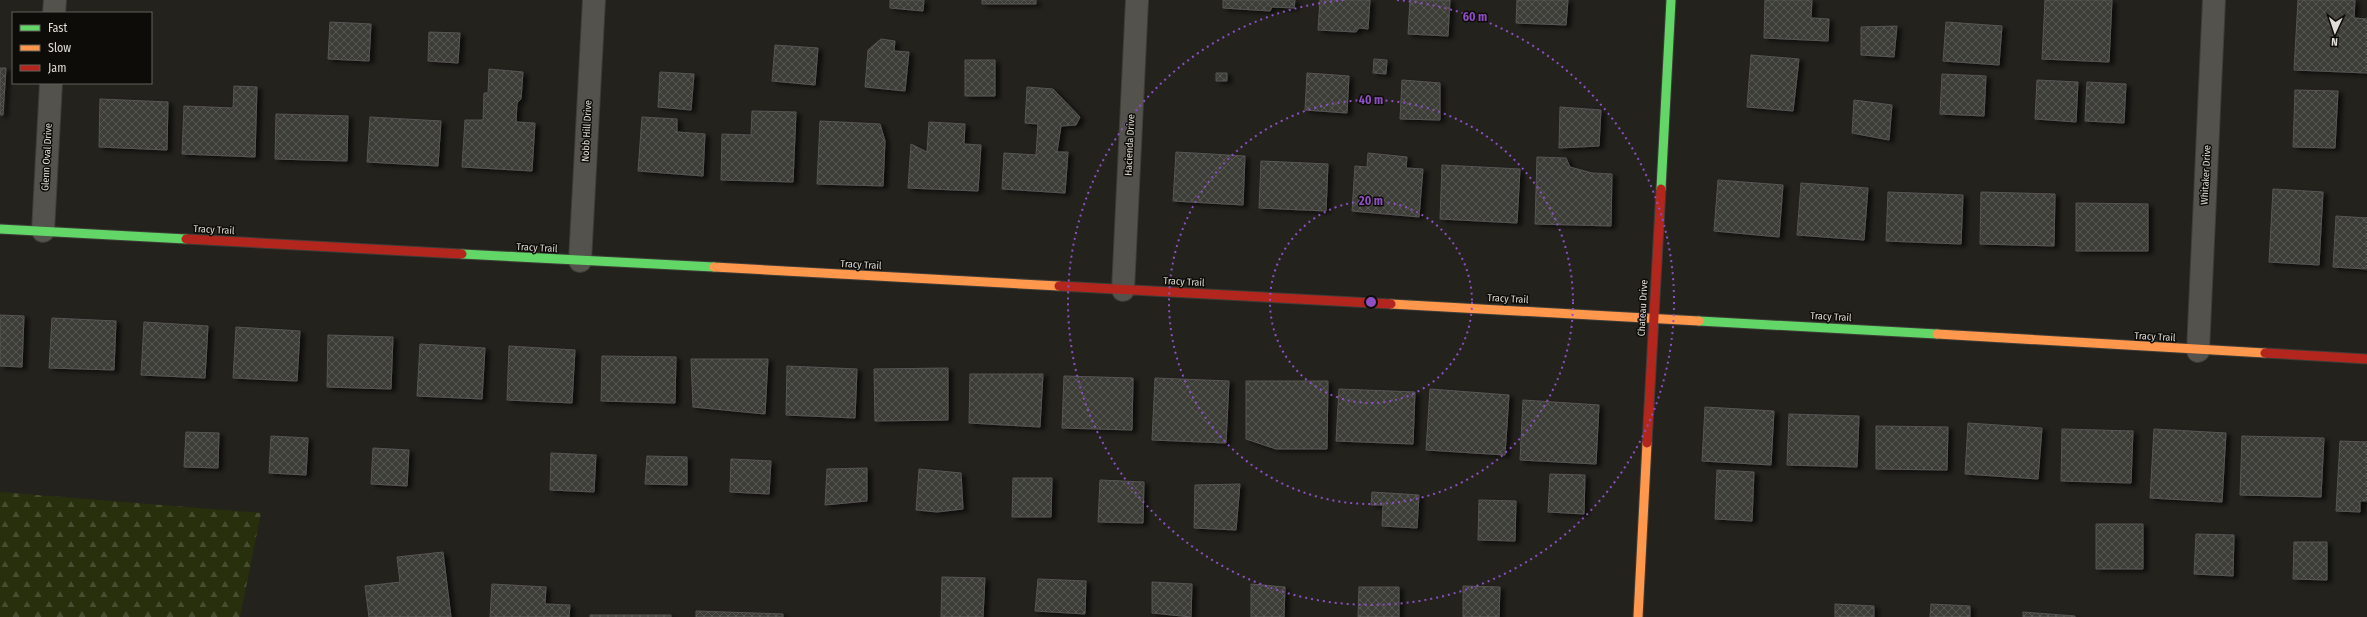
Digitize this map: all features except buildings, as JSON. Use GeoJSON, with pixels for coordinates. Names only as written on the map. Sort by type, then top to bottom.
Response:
{"type":"FeatureCollection","features":[{"type":"Feature","properties":{"kind":"street"},"geometry":{"type":"LineString","coordinates":[[54,12],[55,0]]}},
{"type":"Feature","properties":{"kind":"street","name":"Nobb Hill Drive"},"geometry":{"type":"LineString","coordinates":[[580,261],[594,0]]}},
{"type":"Feature","properties":{"kind":"street","name":"Hacienda Drive"},"geometry":{"type":"LineString","coordinates":[[1123,290],[1137,0]]}},
{"type":"Feature","properties":{"kind":"street","name":"Chateau Drive"},"geometry":{"type":"LineString","coordinates":[[1638,617],[1671,0]]}},
{"type":"Feature","properties":{"kind":"street","name":"Whitaker Drive"},"geometry":{"type":"LineString","coordinates":[[2198,351],[2214,0]]}},
{"type":"Feature","properties":{"kind":"street","name":"Glenn Oval Drive"},"geometry":{"type":"LineString","coordinates":[[43,231],[50,84]]}},
{"type":"Feature","properties":{"kind":"street","name":"Tracy Trail"},"geometry":{"type":"LineString","coordinates":[[0,229],[1654,318],[2367,360]]}},
{"type":"Feature","properties":{"kind":"green space"},"geometry":{"type":"Polygon","coordinates":[[[0,492],[261,513],[240,617],[0,617],[0,492]]]}},
{"type":"Feature","properties":{"kind":"traffic: fast"},"geometry":{"type":"LineString","coordinates":[[1661,189],[1671,0]]}},
{"type":"Feature","properties":{"kind":"traffic: fast"},"geometry":{"type":"LineString","coordinates":[[0,229],[186,239]]}},
{"type":"Feature","properties":{"kind":"traffic: fast"},"geometry":{"type":"LineString","coordinates":[[462,254],[714,267]]}},
{"type":"Feature","properties":{"kind":"traffic: fast"},"geometry":{"type":"LineString","coordinates":[[1699,321],[1937,334]]}},
{"type":"Feature","properties":{"kind":"traffic: slow"},"geometry":{"type":"LineString","coordinates":[[714,267],[1059,286]]}},
{"type":"Feature","properties":{"kind":"traffic: slow"},"geometry":{"type":"LineString","coordinates":[[1391,304],[1699,321]]}},
{"type":"Feature","properties":{"kind":"traffic: slow"},"geometry":{"type":"LineString","coordinates":[[1937,334],[2265,353]]}},
{"type":"Feature","properties":{"kind":"traffic: slow"},"geometry":{"type":"LineString","coordinates":[[1638,617],[1647,443]]}},
{"type":"Feature","properties":{"kind":"traffic: jam"},"geometry":{"type":"LineString","coordinates":[[1647,443],[1661,189]]}},
{"type":"Feature","properties":{"kind":"traffic: jam"},"geometry":{"type":"LineString","coordinates":[[186,239],[462,254]]}},
{"type":"Feature","properties":{"kind":"traffic: jam"},"geometry":{"type":"LineString","coordinates":[[1059,286],[1391,304]]}},
{"type":"Feature","properties":{"kind":"traffic: jam"},"geometry":{"type":"LineString","coordinates":[[2265,353],[2367,359]]}}]}
